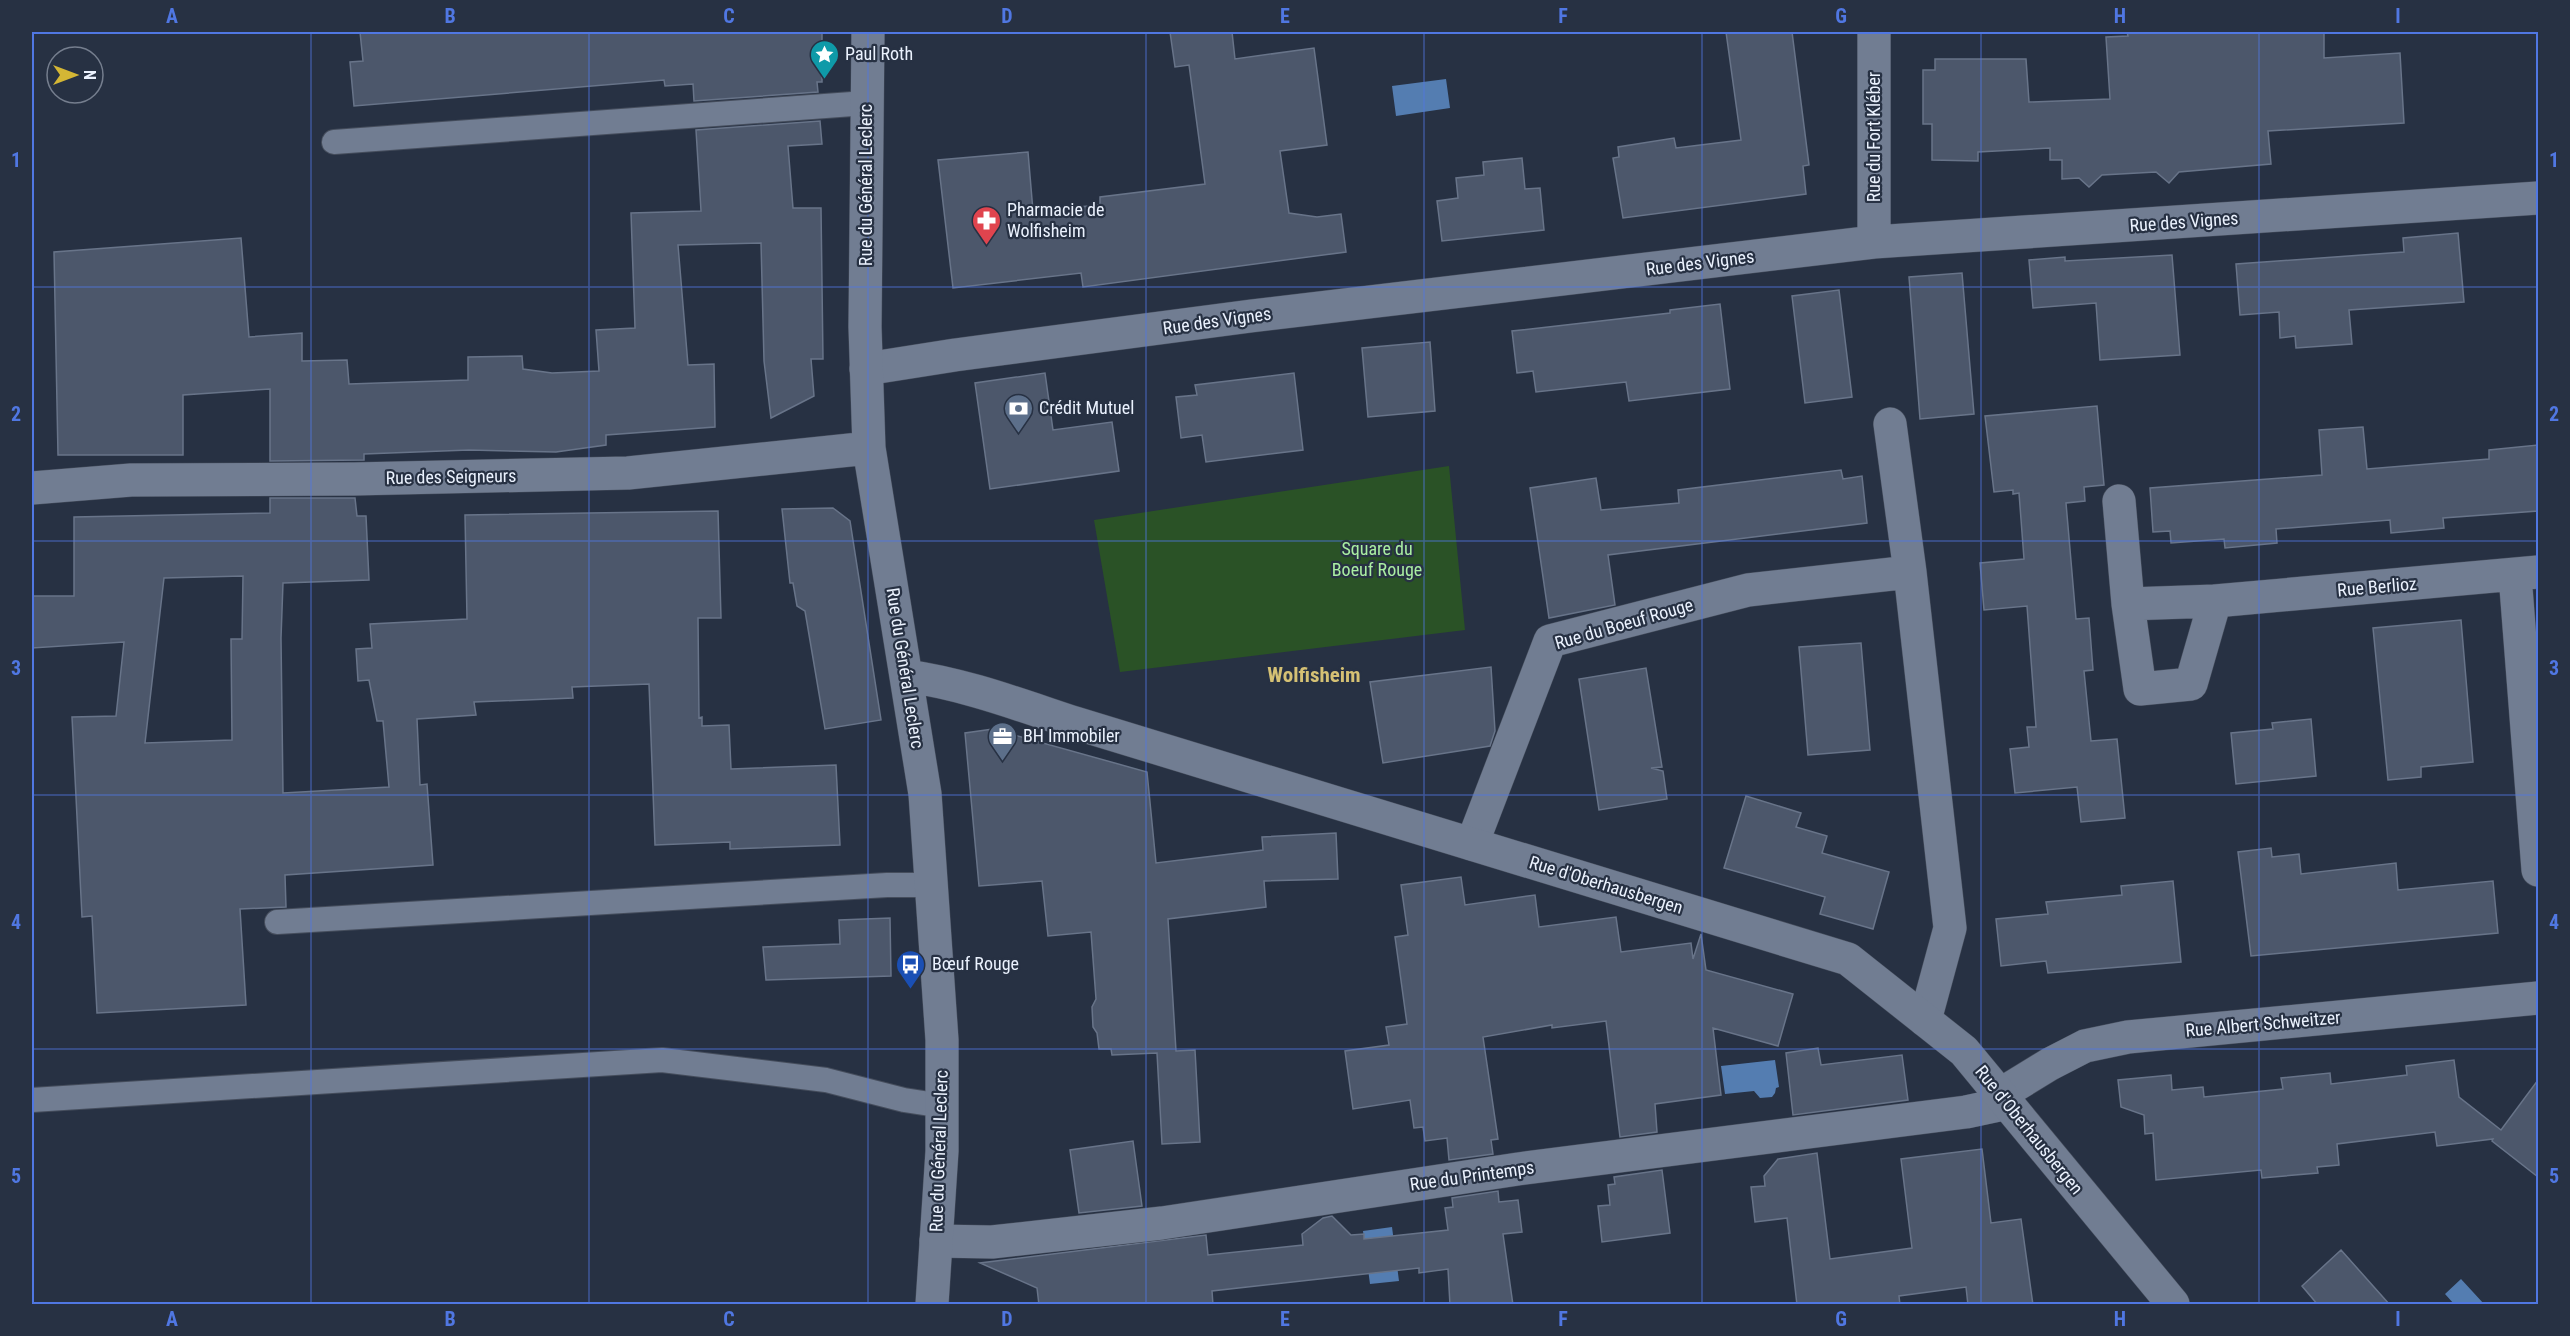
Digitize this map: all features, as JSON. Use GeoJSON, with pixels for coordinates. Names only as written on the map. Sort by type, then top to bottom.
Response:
{"type":"FeatureCollection","features":[{"type":"Feature","properties":{"kind":"street","name":"Rue du Général Leclerc"},"geometry":{"type":"LineString","coordinates":[[868,32],[865,327],[869,448],[925,794],[942,1040],[943,1106],[932,1305]]}},
{"type":"Feature","properties":{"kind":"street","name":"Rue du Fort Kléber"},"geometry":{"type":"LineString","coordinates":[[1874,32],[1874,242]]}},
{"type":"Feature","properties":{"kind":"street","name":"Rue des Vignes"},"geometry":{"type":"LineString","coordinates":[[866,369],[1251,316],[1874,242],[2538,198]]}},
{"type":"Feature","properties":{"kind":"street"},"geometry":{"type":"LineString","coordinates":[[1890,424],[1910,572],[1950,928],[1925,1020]]}},
{"type":"Feature","properties":{"kind":"street","name":"Rue des Seigneurs"},"geometry":{"type":"LineString","coordinates":[[32,488],[131,480],[354,479],[628,473],[810,456],[869,448]]}},
{"type":"Feature","properties":{"kind":"street"},"geometry":{"type":"LineString","coordinates":[[2119,501],[2128,604],[2140,689],[2191,684],[2215,601]]}},
{"type":"Feature","properties":{"kind":"street","name":"Rue du Boeuf Rouge"},"geometry":{"type":"LineString","coordinates":[[1472,844],[1550,641],[1748,590],[1910,572]]}},
{"type":"Feature","properties":{"kind":"street"},"geometry":{"type":"LineString","coordinates":[[2527,573],[2538,870]]}},
{"type":"Feature","properties":{"kind":"street","name":"Rue Berlioz"},"geometry":{"type":"LineString","coordinates":[[2128,604],[2215,601],[2527,573]]}},
{"type":"Feature","properties":{"kind":"street","name":"Rue d'Oberhausbergen"},"geometry":{"type":"LineString","coordinates":[[907,676],[944,681],[979,690],[1076,723],[1848,958],[1964,1051],[2173,1305]]}},
{"type":"Feature","properties":{"kind":"street","name":"Rue Albert Schweitzer"},"geometry":{"type":"LineString","coordinates":[[2005,1098],[2050,1064],[2085,1047],[2128,1037],[2538,998]]}},
{"type":"Feature","properties":{"kind":"street","name":"Rue du Printemps"},"geometry":{"type":"LineString","coordinates":[[936,1241],[992,1242],[1162,1223],[1518,1169],[1966,1112],[2005,1098]]}},
{"type":"Feature","properties":{"kind":"lane"},"geometry":{"type":"LineString","coordinates":[[334,142],[866,103]]}},
{"type":"Feature","properties":{"kind":"lane"},"geometry":{"type":"LineString","coordinates":[[276,922],[887,885],[932,885]]}},
{"type":"Feature","properties":{"kind":"lane"},"geometry":{"type":"LineString","coordinates":[[32,1100],[662,1059],[826,1080],[904,1100],[943,1106]]}},
{"type":"Feature","properties":{"kind":"green space","name":"Square du Boeuf Rouge"},"geometry":{"type":"Polygon","coordinates":[[[1449,466],[1465,630],[1120,672],[1094,520],[1449,466]]]}},
{"type":"Feature","properties":{"kind":"water"},"geometry":{"type":"Polygon","coordinates":[[[1446,79],[1450,108],[1396,116],[1392,86],[1446,79]]]}},
{"type":"Feature","properties":{"kind":"water"},"geometry":{"type":"Polygon","coordinates":[[[1775,1060],[1779,1087],[1776,1088],[1772,1097],[1760,1098],[1754,1091],[1725,1094],[1721,1066],[1775,1060]]]}},
{"type":"Feature","properties":{"kind":"water"},"geometry":{"type":"Polygon","coordinates":[[[1392,1227],[1399,1281],[1370,1284],[1363,1231],[1392,1227]]]}},
{"type":"Feature","properties":{"kind":"water"},"geometry":{"type":"Polygon","coordinates":[[[2461,1279],[2484,1304],[2454,1304],[2445,1294],[2461,1279]]]}},
{"type":"Feature","properties":{"kind":"building"},"geometry":{"type":"Polygon","coordinates":[[[360,32],[822,32],[822,82],[817,82],[818,92],[694,101],[693,84],[665,86],[664,80],[354,106],[350,62],[363,61],[360,32]]]}},
{"type":"Feature","properties":{"kind":"building"},"geometry":{"type":"Polygon","coordinates":[[[1170,32],[1232,32],[1235,59],[1314,48],[1327,145],[1280,151],[1289,213],[1317,217],[1341,214],[1346,252],[1083,287],[1081,273],[953,288],[938,160],[1028,152],[1033,211],[1100,205],[1100,197],[1205,184],[1189,65],[1175,67],[1170,32]]]}},
{"type":"Feature","properties":{"kind":"building"},"geometry":{"type":"Polygon","coordinates":[[[1726,32],[1792,32],[1809,165],[1803,166],[1806,194],[1623,218],[1613,158],[1619,157],[1618,147],[1674,138],[1676,148],[1741,140],[1726,32]]]}},
{"type":"Feature","properties":{"kind":"building"},"geometry":{"type":"Polygon","coordinates":[[[2127,32],[2324,32],[2324,58],[2400,53],[2404,123],[2268,131],[2271,164],[2179,172],[2169,183],[2156,172],[2102,175],[2089,187],[2079,178],[2062,179],[2062,160],[2050,160],[2050,148],[1978,152],[1978,161],[1932,160],[1932,124],[1923,124],[1923,70],[1935,70],[1935,59],[2026,59],[2029,102],[2110,99],[2106,37],[2128,36],[2127,32]]]}},
{"type":"Feature","properties":{"kind":"building"},"geometry":{"type":"Polygon","coordinates":[[[820,121],[822,144],[788,146],[793,208],[821,208],[823,359],[811,359],[814,396],[771,418],[764,361],[761,243],[678,245],[688,365],[714,364],[715,427],[606,435],[606,445],[556,452],[469,450],[364,454],[364,460],[270,461],[270,389],[183,395],[183,455],[58,455],[54,252],[241,238],[249,337],[302,333],[302,361],[347,360],[349,384],[468,380],[468,357],[522,356],[523,369],[552,373],[599,371],[596,330],[635,328],[631,213],[701,211],[696,130],[820,121]]]}},
{"type":"Feature","properties":{"kind":"building"},"geometry":{"type":"Polygon","coordinates":[[[1522,158],[1525,189],[1540,188],[1544,230],[1442,241],[1437,201],[1458,198],[1456,178],[1484,175],[1483,162],[1522,158]]]}},
{"type":"Feature","properties":{"kind":"building"},"geometry":{"type":"Polygon","coordinates":[[[2458,233],[2464,302],[2349,310],[2352,344],[2296,348],[2295,336],[2280,338],[2279,312],[2240,315],[2236,264],[2404,252],[2403,238],[2458,233]]]}},
{"type":"Feature","properties":{"kind":"building"},"geometry":{"type":"Polygon","coordinates":[[[2172,255],[2180,355],[2100,360],[2096,303],[2033,308],[2029,260],[2065,257],[2065,261],[2172,255]]]}},
{"type":"Feature","properties":{"kind":"building"},"geometry":{"type":"Polygon","coordinates":[[[1962,273],[1974,414],[1920,419],[1909,277],[1962,273]]]}},
{"type":"Feature","properties":{"kind":"building"},"geometry":{"type":"Polygon","coordinates":[[[1839,290],[1852,397],[1805,403],[1792,296],[1839,290]]]}},
{"type":"Feature","properties":{"kind":"building"},"geometry":{"type":"Polygon","coordinates":[[[1720,304],[1730,389],[1629,401],[1626,382],[1536,392],[1533,371],[1517,373],[1512,331],[1670,313],[1670,310],[1720,304]]]}},
{"type":"Feature","properties":{"kind":"building"},"geometry":{"type":"Polygon","coordinates":[[[1430,342],[1435,411],[1368,417],[1362,348],[1430,342]]]}},
{"type":"Feature","properties":{"kind":"building","name":"Crédit Mutuel"},"geometry":{"type":"Polygon","coordinates":[[[1045,373],[1053,430],[1112,422],[1119,471],[990,489],[975,383],[1045,373]]]}},
{"type":"Feature","properties":{"kind":"building"},"geometry":{"type":"Polygon","coordinates":[[[1294,373],[1303,450],[1206,462],[1202,435],[1181,438],[1176,397],[1197,395],[1195,385],[1294,373]]]}},
{"type":"Feature","properties":{"kind":"building"},"geometry":{"type":"Polygon","coordinates":[[[2097,406],[2104,485],[2084,487],[2085,501],[2066,503],[2076,619],[2089,618],[2093,670],[2084,671],[2091,741],[2117,739],[2125,818],[2081,822],[2077,787],[2015,793],[2010,749],[2029,747],[2027,727],[2036,727],[2027,606],[1984,610],[1980,563],[2024,559],[2019,493],[2013,494],[2013,490],[1994,492],[1985,416],[2097,406]]]}},
{"type":"Feature","properties":{"kind":"building"},"geometry":{"type":"Polygon","coordinates":[[[2363,427],[2367,469],[2489,459],[2489,450],[2538,445],[2538,511],[2443,518],[2444,528],[2391,533],[2390,520],[2276,529],[2277,543],[2225,548],[2224,539],[2171,543],[2170,531],[2153,532],[2150,488],[2322,475],[2319,430],[2363,427]]]}},
{"type":"Feature","properties":{"kind":"building"},"geometry":{"type":"Polygon","coordinates":[[[1841,470],[1843,479],[1862,476],[1867,523],[1608,555],[1615,605],[1549,618],[1530,488],[1596,478],[1601,510],[1679,503],[1678,490],[1841,470]]]}},
{"type":"Feature","properties":{"kind":"building"},"geometry":{"type":"Polygon","coordinates":[[[270,498],[355,498],[357,516],[366,516],[369,580],[283,583],[281,638],[283,793],[389,787],[383,721],[377,721],[369,680],[358,681],[356,649],[372,648],[370,624],[467,619],[465,515],[718,511],[721,618],[698,618],[699,718],[702,717],[702,726],[729,725],[731,769],[836,765],[840,845],[730,849],[730,842],[655,845],[649,684],[572,687],[573,698],[474,702],[476,715],[417,719],[420,785],[427,784],[433,865],[285,875],[286,907],[240,909],[246,1005],[97,1013],[92,916],[82,917],[72,717],[116,716],[124,642],[32,648],[32,596],[74,596],[74,517],[270,513],[270,498]],[[243,576],[164,578],[145,743],[232,740],[231,639],[242,639],[243,576]]]}},
{"type":"Feature","properties":{"kind":"building"},"geometry":{"type":"Polygon","coordinates":[[[833,508],[850,521],[881,720],[825,729],[805,611],[797,606],[793,583],[790,583],[782,509],[833,508]]]}},
{"type":"Feature","properties":{"kind":"building"},"geometry":{"type":"Polygon","coordinates":[[[2461,620],[2473,762],[2421,767],[2421,777],[2388,780],[2373,628],[2461,620]]]}},
{"type":"Feature","properties":{"kind":"building"},"geometry":{"type":"Polygon","coordinates":[[[1861,643],[1870,750],[1808,755],[1799,647],[1861,643]]]}},
{"type":"Feature","properties":{"kind":"building"},"geometry":{"type":"Polygon","coordinates":[[[1491,667],[1495,731],[1490,746],[1383,763],[1370,682],[1491,667]]]}},
{"type":"Feature","properties":{"kind":"building"},"geometry":{"type":"Polygon","coordinates":[[[1646,668],[1662,767],[1651,768],[1663,771],[1667,799],[1599,810],[1579,679],[1646,668]]]}},
{"type":"Feature","properties":{"kind":"building"},"geometry":{"type":"Polygon","coordinates":[[[2311,719],[2316,776],[2236,784],[2231,733],[2273,729],[2272,723],[2311,719]]]}},
{"type":"Feature","properties":{"kind":"building"},"geometry":{"type":"Polygon","coordinates":[[[993,729],[1147,772],[1156,863],[1263,850],[1262,837],[1336,833],[1338,879],[1264,881],[1266,907],[1168,919],[1176,1051],[1195,1050],[1200,1142],[1162,1144],[1157,1053],[1112,1055],[1111,1049],[1099,1049],[1097,1033],[1093,1027],[1092,1007],[1096,999],[1091,932],[1048,936],[1042,881],[979,886],[965,733],[993,729]]]}},
{"type":"Feature","properties":{"kind":"building"},"geometry":{"type":"Polygon","coordinates":[[[1746,796],[1801,813],[1796,827],[1827,836],[1822,853],[1889,872],[1873,929],[1820,914],[1825,897],[1724,868],[1746,796]]]}},
{"type":"Feature","properties":{"kind":"building"},"geometry":{"type":"Polygon","coordinates":[[[2271,848],[2272,857],[2299,854],[2301,874],[2396,863],[2398,890],[2493,881],[2498,933],[2251,956],[2238,852],[2271,848]]]}},
{"type":"Feature","properties":{"kind":"building"},"geometry":{"type":"Polygon","coordinates":[[[1461,877],[1465,905],[1535,895],[1539,927],[1616,917],[1621,952],[1691,943],[1693,959],[1701,934],[1706,970],[1793,994],[1778,1046],[1713,1028],[1721,1095],[1655,1104],[1657,1132],[1620,1137],[1606,1021],[1552,1028],[1552,1025],[1483,1037],[1498,1139],[1491,1140],[1493,1154],[1449,1160],[1447,1138],[1425,1141],[1423,1127],[1414,1128],[1410,1100],[1353,1109],[1345,1051],[1389,1045],[1386,1027],[1407,1024],[1395,937],[1408,935],[1401,885],[1461,877]]]}},
{"type":"Feature","properties":{"kind":"building"},"geometry":{"type":"Polygon","coordinates":[[[2173,881],[2181,962],[2048,973],[2046,961],[2001,966],[1996,919],[2048,914],[2046,902],[2122,895],[2121,886],[2173,881]]]}},
{"type":"Feature","properties":{"kind":"building"},"geometry":{"type":"Polygon","coordinates":[[[890,918],[891,976],[766,980],[763,947],[840,944],[839,920],[890,918]]]}},
{"type":"Feature","properties":{"kind":"building"},"geometry":{"type":"Polygon","coordinates":[[[1818,1048],[1821,1065],[1902,1055],[1908,1100],[1793,1115],[1786,1053],[1818,1048]]]}},
{"type":"Feature","properties":{"kind":"building"},"geometry":{"type":"Polygon","coordinates":[[[2454,1060],[2459,1097],[2501,1130],[2538,1080],[2538,1177],[2492,1141],[2493,1139],[2437,1146],[2435,1132],[2337,1144],[2339,1165],[2317,1167],[2318,1173],[2262,1178],[2261,1170],[2156,1180],[2153,1133],[2145,1134],[2144,1115],[2121,1107],[2118,1080],[2171,1075],[2172,1090],[2203,1087],[2204,1097],[2283,1089],[2281,1078],[2330,1073],[2331,1084],[2407,1075],[2406,1066],[2454,1060]]]}},
{"type":"Feature","properties":{"kind":"building"},"geometry":{"type":"Polygon","coordinates":[[[1133,1141],[1142,1206],[1079,1213],[1070,1150],[1133,1141]]]}},
{"type":"Feature","properties":{"kind":"building"},"geometry":{"type":"Polygon","coordinates":[[[1982,1149],[1991,1223],[2021,1219],[2033,1305],[1968,1305],[1966,1287],[1899,1296],[1900,1305],[1797,1305],[1787,1218],[1755,1222],[1751,1187],[1765,1186],[1764,1176],[1778,1159],[1817,1153],[1830,1259],[1912,1248],[1901,1159],[1982,1149]]]}},
{"type":"Feature","properties":{"kind":"building"},"geometry":{"type":"Polygon","coordinates":[[[1662,1170],[1670,1233],[1602,1242],[1598,1206],[1610,1205],[1608,1185],[1615,1184],[1614,1177],[1662,1170]]]}},
{"type":"Feature","properties":{"kind":"building"},"geometry":{"type":"Polygon","coordinates":[[[1498,1191],[1499,1202],[1518,1200],[1522,1232],[1503,1234],[1513,1305],[1450,1305],[1448,1269],[1419,1273],[1419,1268],[1212,1291],[1213,1305],[1039,1305],[1037,1288],[980,1263],[1206,1235],[1208,1255],[1303,1245],[1302,1234],[1323,1218],[1332,1216],[1351,1235],[1364,1234],[1364,1239],[1448,1230],[1445,1208],[1453,1207],[1452,1198],[1498,1191]]]}},
{"type":"Feature","properties":{"kind":"building"},"geometry":{"type":"Polygon","coordinates":[[[2341,1250],[2390,1305],[2318,1305],[2302,1286],[2341,1250]]]}},
{"type":"Feature","properties":{"kind":"place","name":"Paul Roth"},"geometry":{"type":"Point","coordinates":[824,80]}},
{"type":"Feature","properties":{"kind":"place","name":"Pharmacie de Wolfisheim"},"geometry":{"type":"Point","coordinates":[986,246]}},
{"type":"Feature","properties":{"kind":"place","name":"Crédit Mutuel"},"geometry":{"type":"Point","coordinates":[1018,434]}},
{"type":"Feature","properties":{"kind":"place","name":"BH Immobiler"},"geometry":{"type":"Point","coordinates":[1002,762]}},
{"type":"Feature","properties":{"kind":"place","name":"Bœuf Rouge"},"geometry":{"type":"Point","coordinates":[911,990]}},
{"type":"Feature","properties":{"kind":"district","name":"Wolfisheim"},"geometry":{"type":"Point","coordinates":[1314,675]}}]}
